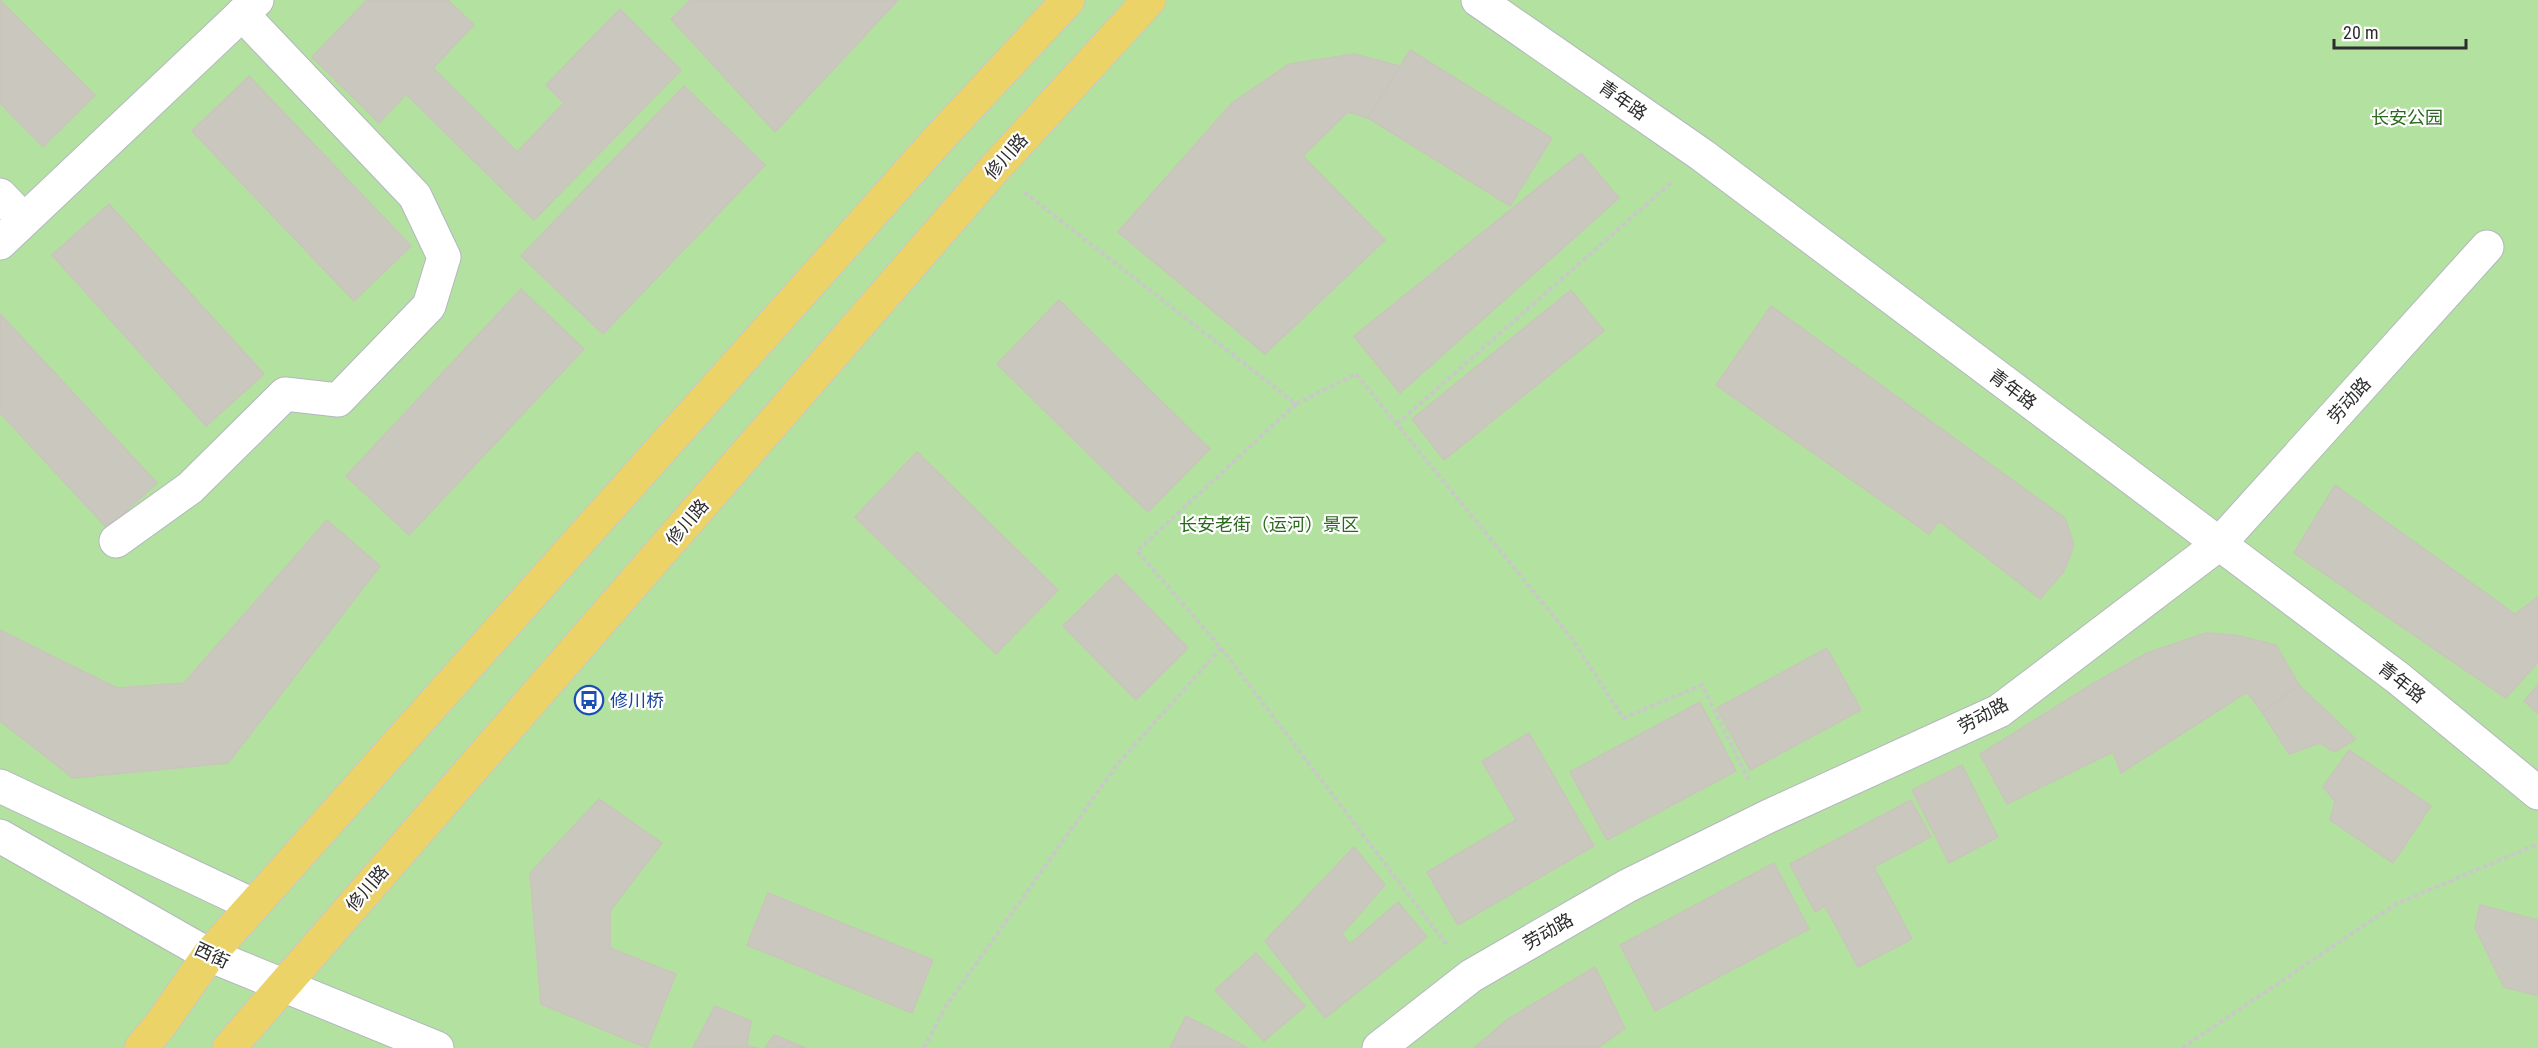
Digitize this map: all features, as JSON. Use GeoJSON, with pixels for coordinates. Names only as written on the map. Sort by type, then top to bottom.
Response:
{"type":"FeatureCollection","features":[{"type":"Feature","properties":{"kind":"main road"},"geometry":{"type":"LineString","coordinates":[[151,1036],[208,955],[943,134],[1068,0]]}},
{"type":"Feature","properties":{"kind":"main road","name":"修川路"},"geometry":{"type":"LineString","coordinates":[[229,1048],[994,169],[1149,0]]}},
{"type":"Feature","properties":{"kind":"street","name":"青年路"},"geometry":{"type":"LineString","coordinates":[[1478,0],[1702,155],[2398,678],[2538,793]]}},
{"type":"Feature","properties":{"kind":"street"},"geometry":{"type":"LineString","coordinates":[[0,243],[249,7],[414,196],[444,257],[429,306],[338,400],[285,394],[190,488],[116,541]]}},
{"type":"Feature","properties":{"kind":"street"},"geometry":{"type":"LineString","coordinates":[[0,195],[24,220]]}},
{"type":"Feature","properties":{"kind":"street","name":"劳动路"},"geometry":{"type":"LineString","coordinates":[[1379,1048],[1471,976],[1627,886],[1769,816],[1999,711],[2219,544],[2487,248]]}},
{"type":"Feature","properties":{"kind":"street"},"geometry":{"type":"LineString","coordinates":[[0,786],[253,905]]}},
{"type":"Feature","properties":{"kind":"street","name":"西街"},"geometry":{"type":"LineString","coordinates":[[0,836],[208,955],[437,1048]]}},
{"type":"Feature","properties":{"kind":"path"},"geometry":{"type":"LineString","coordinates":[[1397,424],[1702,155]]}},
{"type":"Feature","properties":{"kind":"path"},"geometry":{"type":"LineString","coordinates":[[994,169],[1296,404]]}},
{"type":"Feature","properties":{"kind":"path"},"geometry":{"type":"LineString","coordinates":[[1471,976],[1221,648],[1137,551],[1296,404],[1356,374],[1573,640],[1623,718],[1702,685],[1744,772],[1769,816]]}},
{"type":"Feature","properties":{"kind":"path"},"geometry":{"type":"LineString","coordinates":[[924,1048],[944,1009],[1116,766],[1221,648]]}},
{"type":"Feature","properties":{"kind":"path"},"geometry":{"type":"LineString","coordinates":[[2182,1048],[2396,904],[2538,844]]}},
{"type":"Feature","properties":{"kind":"green space","name":"长安老街（运河）景区"},"geometry":{"type":"Polygon","coordinates":[[[0,0],[2538,0],[2538,1048],[0,1048],[0,0]]]}},
{"type":"Feature","properties":{"kind":"building"},"geometry":{"type":"Polygon","coordinates":[[[0,0],[95,95],[43,147],[0,103],[0,0]]]}},
{"type":"Feature","properties":{"kind":"building"},"geometry":{"type":"Polygon","coordinates":[[[367,0],[448,0],[474,25],[433,68],[517,152],[564,103],[546,85],[620,9],[681,70],[534,220],[406,94],[379,123],[312,57],[367,0]]]}},
{"type":"Feature","properties":{"kind":"building"},"geometry":{"type":"Polygon","coordinates":[[[690,0],[898,0],[775,132],[671,19],[690,0]]]}},
{"type":"Feature","properties":{"kind":"building"},"geometry":{"type":"Polygon","coordinates":[[[1410,50],[1552,138],[1510,206],[1368,118],[1410,50]]]}},
{"type":"Feature","properties":{"kind":"building"},"geometry":{"type":"Polygon","coordinates":[[[1354,54],[1400,66],[1368,118],[1348,112],[1303,156],[1385,240],[1265,354],[1118,232],[1232,103],[1289,64],[1354,54]]]}},
{"type":"Feature","properties":{"kind":"building"},"geometry":{"type":"Polygon","coordinates":[[[249,76],[411,246],[354,301],[192,131],[249,76]]]}},
{"type":"Feature","properties":{"kind":"building"},"geometry":{"type":"Polygon","coordinates":[[[684,86],[765,165],[603,334],[521,256],[684,86]]]}},
{"type":"Feature","properties":{"kind":"building"},"geometry":{"type":"Polygon","coordinates":[[[1581,153],[1619,198],[1400,393],[1354,336],[1581,153]]]}},
{"type":"Feature","properties":{"kind":"building"},"geometry":{"type":"Polygon","coordinates":[[[109,204],[264,374],[206,426],[52,255],[109,204]]]}},
{"type":"Feature","properties":{"kind":"building"},"geometry":{"type":"Polygon","coordinates":[[[521,289],[584,349],[409,535],[346,476],[521,289]]]}},
{"type":"Feature","properties":{"kind":"building"},"geometry":{"type":"Polygon","coordinates":[[[1571,290],[1604,331],[1444,460],[1412,419],[1571,290]]]}},
{"type":"Feature","properties":{"kind":"building"},"geometry":{"type":"Polygon","coordinates":[[[1059,300],[1210,449],[1148,512],[997,364],[1059,300]]]}},
{"type":"Feature","properties":{"kind":"building"},"geometry":{"type":"Polygon","coordinates":[[[1771,306],[2065,518],[2074,545],[2064,571],[2040,599],[1939,521],[1929,534],[1716,385],[1771,306]]]}},
{"type":"Feature","properties":{"kind":"building"},"geometry":{"type":"Polygon","coordinates":[[[0,314],[157,483],[107,528],[0,413],[0,314]]]}},
{"type":"Feature","properties":{"kind":"building"},"geometry":{"type":"Polygon","coordinates":[[[917,452],[1058,590],[996,654],[855,517],[917,452]]]}},
{"type":"Feature","properties":{"kind":"building"},"geometry":{"type":"Polygon","coordinates":[[[2335,485],[2515,614],[2538,597],[2538,662],[2506,698],[2294,553],[2335,485]]]}},
{"type":"Feature","properties":{"kind":"building"},"geometry":{"type":"Polygon","coordinates":[[[327,520],[380,566],[228,763],[73,778],[0,721],[0,630],[117,688],[184,683],[327,520]]]}},
{"type":"Feature","properties":{"kind":"building"},"geometry":{"type":"Polygon","coordinates":[[[1116,574],[1188,648],[1136,700],[1063,626],[1116,574]]]}},
{"type":"Feature","properties":{"kind":"building"},"geometry":{"type":"Polygon","coordinates":[[[2206,633],[2235,635],[2276,645],[2299,685],[2262,712],[2247,692],[2121,773],[2113,752],[2007,804],[1980,754],[2147,653],[2206,633]]]}},
{"type":"Feature","properties":{"kind":"building"},"geometry":{"type":"Polygon","coordinates":[[[1827,648],[1861,710],[1750,770],[1717,708],[1827,648]]]}},
{"type":"Feature","properties":{"kind":"building"},"geometry":{"type":"Polygon","coordinates":[[[2299,685],[2356,739],[2334,752],[2320,743],[2289,754],[2262,712],[2299,685]]]}},
{"type":"Feature","properties":{"kind":"building"},"geometry":{"type":"Polygon","coordinates":[[[2538,685],[2538,714],[2524,701],[2538,685]]]}},
{"type":"Feature","properties":{"kind":"building"},"geometry":{"type":"Polygon","coordinates":[[[1700,702],[1736,771],[1607,840],[1570,772],[1700,702]]]}},
{"type":"Feature","properties":{"kind":"building"},"geometry":{"type":"Polygon","coordinates":[[[1529,733],[1594,846],[1458,925],[1427,872],[1516,820],[1482,761],[1529,733]]]}},
{"type":"Feature","properties":{"kind":"building"},"geometry":{"type":"Polygon","coordinates":[[[2349,750],[2431,806],[2393,863],[2330,820],[2335,801],[2323,787],[2349,750]]]}},
{"type":"Feature","properties":{"kind":"building"},"geometry":{"type":"Polygon","coordinates":[[[1962,765],[1998,837],[1949,863],[1912,790],[1962,765]]]}},
{"type":"Feature","properties":{"kind":"building"},"geometry":{"type":"Polygon","coordinates":[[[599,799],[662,843],[610,911],[610,948],[676,974],[647,1048],[541,1004],[530,873],[599,799]]]}},
{"type":"Feature","properties":{"kind":"building"},"geometry":{"type":"Polygon","coordinates":[[[1911,800],[1931,837],[1874,867],[1912,939],[1858,967],[1825,906],[1815,912],[1790,864],[1911,800]]]}},
{"type":"Feature","properties":{"kind":"building"},"geometry":{"type":"Polygon","coordinates":[[[1354,847],[1385,885],[1342,934],[1350,944],[1398,902],[1427,937],[1325,1018],[1265,941],[1354,847]]]}},
{"type":"Feature","properties":{"kind":"building"},"geometry":{"type":"Polygon","coordinates":[[[1774,863],[1809,929],[1655,1011],[1620,945],[1774,863]]]}},
{"type":"Feature","properties":{"kind":"building"},"geometry":{"type":"Polygon","coordinates":[[[768,893],[933,960],[912,1013],[747,945],[768,893]]]}},
{"type":"Feature","properties":{"kind":"building"},"geometry":{"type":"Polygon","coordinates":[[[2480,905],[2538,920],[2538,996],[2504,987],[2475,928],[2480,905]]]}},
{"type":"Feature","properties":{"kind":"building"},"geometry":{"type":"Polygon","coordinates":[[[1256,953],[1305,1006],[1264,1041],[1215,990],[1256,953]]]}},
{"type":"Feature","properties":{"kind":"building"},"geometry":{"type":"Polygon","coordinates":[[[1595,967],[1625,1028],[1598,1048],[1474,1048],[1508,1019],[1595,967]]]}},
{"type":"Feature","properties":{"kind":"building"},"geometry":{"type":"Polygon","coordinates":[[[715,1006],[751,1021],[747,1046],[759,1048],[693,1048],[715,1006]]]}},
{"type":"Feature","properties":{"kind":"building"},"geometry":{"type":"Polygon","coordinates":[[[1186,1016],[1248,1048],[1170,1048],[1186,1016]]]}},
{"type":"Feature","properties":{"kind":"building"},"geometry":{"type":"Polygon","coordinates":[[[774,1035],[806,1048],[765,1048],[774,1035]]]}},
{"type":"Feature","properties":{"kind":"place","name":"修川桥"},"geometry":{"type":"Point","coordinates":[589,700]}},
{"type":"Feature","properties":{"kind":"park label","name":"长安公园"},"geometry":{"type":"Point","coordinates":[2407,117]}}]}
